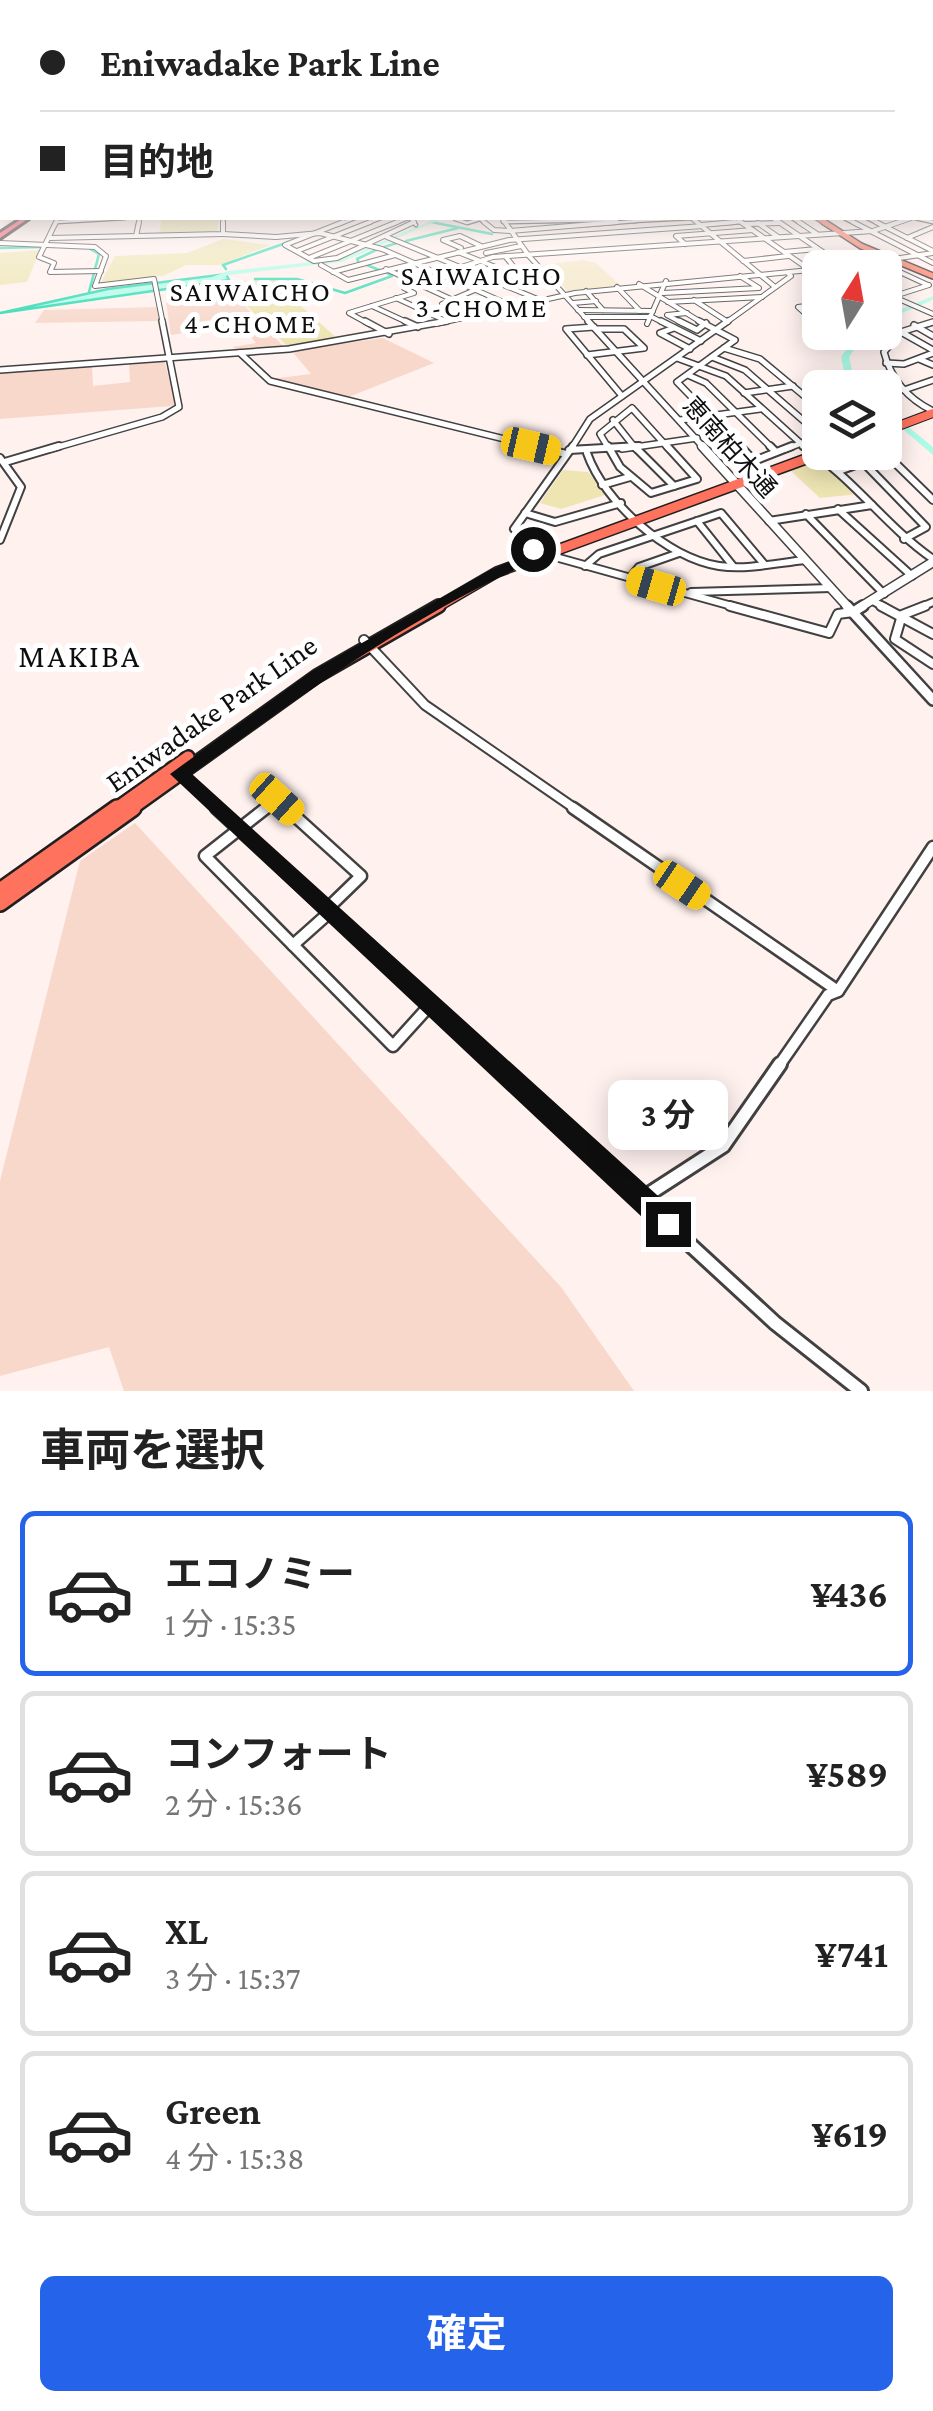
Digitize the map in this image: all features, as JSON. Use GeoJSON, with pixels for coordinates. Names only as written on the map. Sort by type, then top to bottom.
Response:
{"type":"FeatureCollection","features":[{"type":"Feature","properties":{"kind":"highway"},"geometry":{"type":"LineString","coordinates":[[1,239],[21,220]]}},
{"type":"Feature","properties":{"kind":"main road"},"geometry":{"type":"LineString","coordinates":[[819,220],[873,250]]}},
{"type":"Feature","properties":{"kind":"main road"},"geometry":{"type":"LineString","coordinates":[[902,263],[933,276]]}},
{"type":"Feature","properties":{"kind":"main road"},"geometry":{"type":"LineString","coordinates":[[902,424],[932,413]]}},
{"type":"Feature","properties":{"kind":"main road","name":"Eniwadake Park Line"},"geometry":{"type":"LineString","coordinates":[[0,891],[368,642],[497,572],[537,551],[802,461]]}},
{"type":"Feature","properties":{"kind":"main road","name":"Eniwadake Park Line"},"geometry":{"type":"LineString","coordinates":[[0,903],[176,770]]}},
{"type":"Feature","properties":{"kind":"street"},"geometry":{"type":"LineString","coordinates":[[88,236],[93,220],[58,220],[39,256],[54,262],[51,274],[98,271]]}},
{"type":"Feature","properties":{"kind":"street"},"geometry":{"type":"LineString","coordinates":[[112,236],[116,220]]}},
{"type":"Feature","properties":{"kind":"street"},"geometry":{"type":"LineString","coordinates":[[136,236],[140,220]]}},
{"type":"Feature","properties":{"kind":"street"},"geometry":{"type":"LineString","coordinates":[[223,234],[224,220]]}},
{"type":"Feature","properties":{"kind":"street"},"geometry":{"type":"LineString","coordinates":[[348,220],[284,245],[308,258],[337,258],[416,225],[411,220]]}},
{"type":"Feature","properties":{"kind":"street"},"geometry":{"type":"LineString","coordinates":[[359,220],[401,231]]}},
{"type":"Feature","properties":{"kind":"street"},"geometry":{"type":"LineString","coordinates":[[296,251],[376,220]]}},
{"type":"Feature","properties":{"kind":"street"},"geometry":{"type":"LineString","coordinates":[[308,258],[404,220]]}},
{"type":"Feature","properties":{"kind":"street"},"geometry":{"type":"LineString","coordinates":[[483,220],[494,230],[548,228],[565,222]]}},
{"type":"Feature","properties":{"kind":"street"},"geometry":{"type":"LineString","coordinates":[[503,220],[589,226],[636,221]]}},
{"type":"Feature","properties":{"kind":"street","name":"恵南柏木通"},"geometry":{"type":"LineString","coordinates":[[503,220],[581,314],[933,700]]}},
{"type":"Feature","properties":{"kind":"street"},"geometry":{"type":"LineString","coordinates":[[585,220],[589,226]]}},
{"type":"Feature","properties":{"kind":"street"},"geometry":{"type":"LineString","coordinates":[[610,220],[636,221]]}},
{"type":"Feature","properties":{"kind":"street"},"geometry":{"type":"LineString","coordinates":[[695,220],[775,288]]}},
{"type":"Feature","properties":{"kind":"street"},"geometry":{"type":"LineString","coordinates":[[738,220],[802,264]]}},
{"type":"Feature","properties":{"kind":"street"},"geometry":{"type":"LineString","coordinates":[[777,220],[817,249]]}},
{"type":"Feature","properties":{"kind":"street"},"geometry":{"type":"LineString","coordinates":[[795,220],[817,234]]}},
{"type":"Feature","properties":{"kind":"street"},"geometry":{"type":"LineString","coordinates":[[847,220],[933,263]]}},
{"type":"Feature","properties":{"kind":"street"},"geometry":{"type":"LineString","coordinates":[[870,220],[933,252]]}},
{"type":"Feature","properties":{"kind":"street"},"geometry":{"type":"LineString","coordinates":[[389,334],[349,313],[414,293],[404,288],[477,260],[865,231],[907,220]]}},
{"type":"Feature","properties":{"kind":"street"},"geometry":{"type":"LineString","coordinates":[[636,221],[640,232],[655,246]]}},
{"type":"Feature","properties":{"kind":"street"},"geometry":{"type":"LineString","coordinates":[[565,222],[585,250]]}},
{"type":"Feature","properties":{"kind":"street"},"geometry":{"type":"LineString","coordinates":[[486,253],[540,238],[780,222]]}},
{"type":"Feature","properties":{"kind":"street"},"geometry":{"type":"LineString","coordinates":[[603,224],[625,248]]}},
{"type":"Feature","properties":{"kind":"street"},"geometry":{"type":"LineString","coordinates":[[616,224],[640,247]]}},
{"type":"Feature","properties":{"kind":"street"},"geometry":{"type":"LineString","coordinates":[[758,224],[778,237]]}},
{"type":"Feature","properties":{"kind":"street"},"geometry":{"type":"LineString","coordinates":[[907,238],[932,227]]}},
{"type":"Feature","properties":{"kind":"street"},"geometry":{"type":"LineString","coordinates":[[548,228],[567,252]]}},
{"type":"Feature","properties":{"kind":"street"},"geometry":{"type":"LineString","coordinates":[[533,229],[551,253]]}},
{"type":"Feature","properties":{"kind":"street"},"geometry":{"type":"LineString","coordinates":[[685,244],[676,236],[754,230]]}},
{"type":"Feature","properties":{"kind":"street"},"geometry":{"type":"LineString","coordinates":[[50,238],[223,234],[269,238],[316,232],[395,255],[512,306]]}},
{"type":"Feature","properties":{"kind":"street"},"geometry":{"type":"LineString","coordinates":[[916,234],[933,238]]}},
{"type":"Feature","properties":{"kind":"street"},"geometry":{"type":"LineString","coordinates":[[588,235],[600,250]]}},
{"type":"Feature","properties":{"kind":"street"},"geometry":{"type":"LineString","coordinates":[[463,249],[443,240],[460,236],[493,257]]}},
{"type":"Feature","properties":{"kind":"street"},"geometry":{"type":"LineString","coordinates":[[388,238],[540,300]]}},
{"type":"Feature","properties":{"kind":"street"},"geometry":{"type":"LineString","coordinates":[[1,239],[95,247],[106,256],[94,286],[155,280],[177,411],[2,460]]}},
{"type":"Feature","properties":{"kind":"street"},"geometry":{"type":"LineString","coordinates":[[321,265],[348,280],[463,249],[519,243]]}},
{"type":"Feature","properties":{"kind":"street"},"geometry":{"type":"LineString","coordinates":[[784,252],[817,249]]}},
{"type":"Feature","properties":{"kind":"street"},"geometry":{"type":"LineString","coordinates":[[454,251],[498,268],[505,277]]}},
{"type":"Feature","properties":{"kind":"street"},"geometry":{"type":"LineString","coordinates":[[902,258],[933,252]]}},
{"type":"Feature","properties":{"kind":"street"},"geometry":{"type":"LineString","coordinates":[[333,272],[395,255]]}},
{"type":"Feature","properties":{"kind":"street"},"geometry":{"type":"LineString","coordinates":[[505,256],[527,283],[551,280]]}},
{"type":"Feature","properties":{"kind":"street"},"geometry":{"type":"LineString","coordinates":[[743,261],[790,256]]}},
{"type":"Feature","properties":{"kind":"street"},"geometry":{"type":"LineString","coordinates":[[386,269],[482,313]]}},
{"type":"Feature","properties":{"kind":"street"},"geometry":{"type":"LineString","coordinates":[[0,370],[240,354],[389,334],[586,291],[802,271]]}},
{"type":"Feature","properties":{"kind":"street"},"geometry":{"type":"LineString","coordinates":[[902,272],[931,284]]}},
{"type":"Feature","properties":{"kind":"street"},"geometry":{"type":"LineString","coordinates":[[442,304],[505,277],[545,273]]}},
{"type":"Feature","properties":{"kind":"street"},"geometry":{"type":"LineString","coordinates":[[788,273],[791,276],[584,426],[543,494],[514,529],[537,551],[829,633],[838,614],[854,612],[912,576],[928,571],[933,560],[904,539],[840,471]]}},
{"type":"Feature","properties":{"kind":"street"},"geometry":{"type":"LineString","coordinates":[[633,304],[661,297],[759,288],[740,276]]}},
{"type":"Feature","properties":{"kind":"street"},"geometry":{"type":"LineString","coordinates":[[650,317],[666,281]]}},
{"type":"Feature","properties":{"kind":"street"},"geometry":{"type":"LineString","coordinates":[[639,284],[652,296]]}},
{"type":"Feature","properties":{"kind":"street"},"geometry":{"type":"LineString","coordinates":[[902,296],[931,284]]}},
{"type":"Feature","properties":{"kind":"street"},"geometry":{"type":"LineString","coordinates":[[617,287],[650,317],[701,341]]}},
{"type":"Feature","properties":{"kind":"street"},"geometry":{"type":"LineString","coordinates":[[586,291],[602,310]]}},
{"type":"Feature","properties":{"kind":"street"},"geometry":{"type":"LineString","coordinates":[[629,298],[661,297],[735,340],[677,382],[754,460],[802,443]]}},
{"type":"Feature","properties":{"kind":"street"},"geometry":{"type":"LineString","coordinates":[[668,302],[762,297]]}},
{"type":"Feature","properties":{"kind":"street"},"geometry":{"type":"LineString","coordinates":[[396,298],[446,321]]}},
{"type":"Feature","properties":{"kind":"street"},"geometry":{"type":"LineString","coordinates":[[572,303],[596,300]]}},
{"type":"Feature","properties":{"kind":"street"},"geometry":{"type":"LineString","coordinates":[[694,300],[728,322]]}},
{"type":"Feature","properties":{"kind":"street"},"geometry":{"type":"LineString","coordinates":[[902,301],[931,316]]}},
{"type":"Feature","properties":{"kind":"street"},"geometry":{"type":"LineString","coordinates":[[372,306],[418,328]]}},
{"type":"Feature","properties":{"kind":"street"},"geometry":{"type":"LineString","coordinates":[[581,314],[640,310]]}},
{"type":"Feature","properties":{"kind":"street"},"geometry":{"type":"LineString","coordinates":[[686,313],[667,315],[696,330],[706,323]]}},
{"type":"Feature","properties":{"kind":"street"},"geometry":{"type":"LineString","coordinates":[[581,314],[650,317]]}},
{"type":"Feature","properties":{"kind":"street"},"geometry":{"type":"LineString","coordinates":[[902,332],[931,316]]}},
{"type":"Feature","properties":{"kind":"street"},"geometry":{"type":"LineString","coordinates":[[914,326],[933,336]]}},
{"type":"Feature","properties":{"kind":"street"},"geometry":{"type":"LineString","coordinates":[[674,328],[660,333],[690,349]]}},
{"type":"Feature","properties":{"kind":"street"},"geometry":{"type":"LineString","coordinates":[[587,355],[644,348],[624,329],[566,330],[587,355],[622,396]]}},
{"type":"Feature","properties":{"kind":"street"},"geometry":{"type":"LineString","coordinates":[[902,333],[933,352]]}},
{"type":"Feature","properties":{"kind":"street"},"geometry":{"type":"LineString","coordinates":[[724,348],[760,359],[802,394]]}},
{"type":"Feature","properties":{"kind":"street"},"geometry":{"type":"LineString","coordinates":[[886,350],[886,363],[904,390],[932,413]]}},
{"type":"Feature","properties":{"kind":"street"},"geometry":{"type":"LineString","coordinates":[[886,363],[919,359],[933,352]]}},
{"type":"Feature","properties":{"kind":"street"},"geometry":{"type":"LineString","coordinates":[[240,354],[270,381],[567,452],[608,451],[697,438]]}},
{"type":"Feature","properties":{"kind":"street"},"geometry":{"type":"LineString","coordinates":[[712,357],[746,370],[802,420]]}},
{"type":"Feature","properties":{"kind":"street"},"geometry":{"type":"LineString","coordinates":[[677,358],[722,374],[802,445]]}},
{"type":"Feature","properties":{"kind":"street"},"geometry":{"type":"LineString","coordinates":[[919,359],[933,365]]}},
{"type":"Feature","properties":{"kind":"street"},"geometry":{"type":"LineString","coordinates":[[688,375],[706,383],[776,452]]}},
{"type":"Feature","properties":{"kind":"street"},"geometry":{"type":"LineString","coordinates":[[904,390],[933,380]]}},
{"type":"Feature","properties":{"kind":"street"},"geometry":{"type":"LineString","coordinates":[[744,393],[792,386]]}},
{"type":"Feature","properties":{"kind":"street"},"geometry":{"type":"LineString","coordinates":[[632,408],[697,479],[651,493],[630,477],[608,451],[600,434],[613,420],[632,408]]}},
{"type":"Feature","properties":{"kind":"street"},"geometry":{"type":"LineString","coordinates":[[680,420],[761,409]]}},
{"type":"Feature","properties":{"kind":"street"},"geometry":{"type":"LineString","coordinates":[[613,420],[674,486]]}},
{"type":"Feature","properties":{"kind":"street"},"geometry":{"type":"LineString","coordinates":[[587,453],[590,472],[679,553],[711,565],[805,560]]}},
{"type":"Feature","properties":{"kind":"street"},"geometry":{"type":"LineString","coordinates":[[0,540],[24,489],[22,478],[2,460]]}},
{"type":"Feature","properties":{"kind":"street"},"geometry":{"type":"LineString","coordinates":[[871,470],[929,526],[904,539]]}},
{"type":"Feature","properties":{"kind":"street"},"geometry":{"type":"LineString","coordinates":[[902,470],[933,500]]}},
{"type":"Feature","properties":{"kind":"street"},"geometry":{"type":"LineString","coordinates":[[602,485],[630,477]]}},
{"type":"Feature","properties":{"kind":"street"},"geometry":{"type":"LineString","coordinates":[[525,513],[555,522],[622,503]]}},
{"type":"Feature","properties":{"kind":"street"},"geometry":{"type":"LineString","coordinates":[[769,521],[872,505]]}},
{"type":"Feature","properties":{"kind":"street"},"geometry":{"type":"LineString","coordinates":[[838,508],[912,576]]}},
{"type":"Feature","properties":{"kind":"street"},"geometry":{"type":"LineString","coordinates":[[585,566],[599,554],[721,514],[764,564]]}},
{"type":"Feature","properties":{"kind":"street"},"geometry":{"type":"LineString","coordinates":[[806,514],[884,594]]}},
{"type":"Feature","properties":{"kind":"street"},"geometry":{"type":"LineString","coordinates":[[697,521],[733,566]]}},
{"type":"Feature","properties":{"kind":"street"},"geometry":{"type":"LineString","coordinates":[[630,578],[640,567],[679,553]]}},
{"type":"Feature","properties":{"kind":"street"},"geometry":{"type":"LineString","coordinates":[[682,593],[831,588]]}},
{"type":"Feature","properties":{"kind":"street"},"geometry":{"type":"LineString","coordinates":[[873,601],[933,634]]}},
{"type":"Feature","properties":{"kind":"street"},"geometry":{"type":"LineString","coordinates":[[902,615],[933,602]]}},
{"type":"Feature","properties":{"kind":"street"},"geometry":{"type":"LineString","coordinates":[[902,615],[895,639],[933,664]]}},
{"type":"Feature","properties":{"kind":"street"},"geometry":{"type":"LineString","coordinates":[[368,642],[424,704],[838,991]]}},
{"type":"Feature","properties":{"kind":"street"},"geometry":{"type":"LineString","coordinates":[[176,770],[775,1323],[860,1391]]}},
{"type":"Feature","properties":{"kind":"street"},"geometry":{"type":"LineString","coordinates":[[293,945],[362,876],[277,799],[204,856],[293,945],[394,1046],[431,1004]]}},
{"type":"Feature","properties":{"kind":"street"},"geometry":{"type":"LineString","coordinates":[[641,1199],[723,1146],[828,996],[838,991],[933,847]]}},
{"type":"Feature","properties":{"kind":"shaded area"},"geometry":{"type":"Polygon","coordinates":[[[162,220],[219,220],[217,232],[159,234],[162,220]]]}},
{"type":"Feature","properties":{"kind":"shaded area"},"geometry":{"type":"Polygon","coordinates":[[[223,239],[270,245],[220,265],[186,265],[163,276],[101,282],[115,256],[187,253],[223,239]]]}},
{"type":"Feature","properties":{"kind":"shaded area"},"geometry":{"type":"Polygon","coordinates":[[[40,250],[27,282],[0,285],[0,253],[40,250]]]}},
{"type":"Feature","properties":{"kind":"shaded area"},"geometry":{"type":"Polygon","coordinates":[[[583,260],[596,263],[620,285],[568,292],[544,265],[583,260]]]}},
{"type":"Feature","properties":{"kind":"shaded area"},"geometry":{"type":"Polygon","coordinates":[[[226,274],[229,280],[0,313],[108,289],[226,274]]]}},
{"type":"Feature","properties":{"kind":"shaded area"},"geometry":{"type":"Polygon","coordinates":[[[281,280],[294,298],[290,299],[294,306],[301,306],[339,340],[289,348],[245,304],[238,281],[281,280]]]}},
{"type":"Feature","properties":{"kind":"shaded area"},"geometry":{"type":"Polygon","coordinates":[[[233,282],[243,304],[285,348],[237,351],[233,347],[256,343],[240,324],[171,335],[166,303],[178,299],[173,290],[233,282]]]}},
{"type":"Feature","properties":{"kind":"shaded area"},"geometry":{"type":"Polygon","coordinates":[[[157,307],[159,321],[35,323],[44,310],[157,307]]]}},
{"type":"Feature","properties":{"kind":"shaded area"},"geometry":{"type":"Polygon","coordinates":[[[383,338],[434,363],[341,400],[271,379],[311,374],[291,350],[383,338]]]}},
{"type":"Feature","properties":{"kind":"shaded area"},"geometry":{"type":"Polygon","coordinates":[[[164,360],[176,404],[172,406],[0,419],[0,372],[92,366],[93,386],[130,382],[129,365],[164,360]]]}},
{"type":"Feature","properties":{"kind":"shaded area"},"geometry":{"type":"Polygon","coordinates":[[[802,467],[802,470],[833,470],[858,494],[820,498],[791,471],[802,467]]]}},
{"type":"Feature","properties":{"kind":"shaded area"},"geometry":{"type":"Polygon","coordinates":[[[563,470],[588,472],[608,494],[561,509],[540,503],[563,470]]]}},
{"type":"Feature","properties":{"kind":"shaded area"},"geometry":{"type":"Polygon","coordinates":[[[135,823],[561,1287],[634,1391],[124,1391],[109,1347],[0,1376],[0,1181],[80,861],[135,823]]]}},
{"type":"Feature","properties":{"kind":"waterway"},"geometry":{"type":"LineString","coordinates":[[210,279],[228,273],[340,261],[436,220]]}},
{"type":"Feature","properties":{"kind":"waterway"},"geometry":{"type":"LineString","coordinates":[[431,222],[492,234]]}},
{"type":"Feature","properties":{"kind":"waterway"},"geometry":{"type":"LineString","coordinates":[[406,241],[458,228]]}},
{"type":"Feature","properties":{"kind":"waterway"},"geometry":{"type":"LineString","coordinates":[[384,247],[397,243]]}},
{"type":"Feature","properties":{"kind":"waterway"},"geometry":{"type":"LineString","coordinates":[[226,269],[223,265],[283,244]]}},
{"type":"Feature","properties":{"kind":"waterway"},"geometry":{"type":"LineString","coordinates":[[0,248],[41,247]]}},
{"type":"Feature","properties":{"kind":"waterway"},"geometry":{"type":"LineString","coordinates":[[89,292],[99,254],[90,249]]}},
{"type":"Feature","properties":{"kind":"waterway"},"geometry":{"type":"LineString","coordinates":[[359,263],[357,259],[376,250]]}},
{"type":"Feature","properties":{"kind":"waterway"},"geometry":{"type":"LineString","coordinates":[[367,265],[379,270]]}},
{"type":"Feature","properties":{"kind":"waterway"},"geometry":{"type":"LineString","coordinates":[[255,279],[297,279],[345,293],[392,276],[384,271]]}},
{"type":"Feature","properties":{"kind":"waterway"},"geometry":{"type":"LineString","coordinates":[[902,311],[933,298]]}},
{"type":"Feature","properties":{"kind":"waterway"},"geometry":{"type":"LineString","coordinates":[[848,370],[845,357],[850,350]]}},
{"type":"Feature","properties":{"kind":"waterway"},"geometry":{"type":"LineString","coordinates":[[902,425],[933,452]]}},
{"type":"Feature","properties":{"kind":"district","name":"SAIWAICHO 3-CHOME"},"geometry":{"type":"Point","coordinates":[482,291]}},
{"type":"Feature","properties":{"kind":"district","name":"SAIWAICHO 4-CHOME"},"geometry":{"type":"Point","coordinates":[251,307]}},
{"type":"Feature","properties":{"kind":"district","name":"MAKIBA"},"geometry":{"type":"Point","coordinates":[80,656]}},
{"type":"Feature","properties":{"kind":"route"},"geometry":{"type":"LineString","coordinates":[[533,549],[541,553],[497,572],[317,676],[179,774],[668,1224]]}}]}
